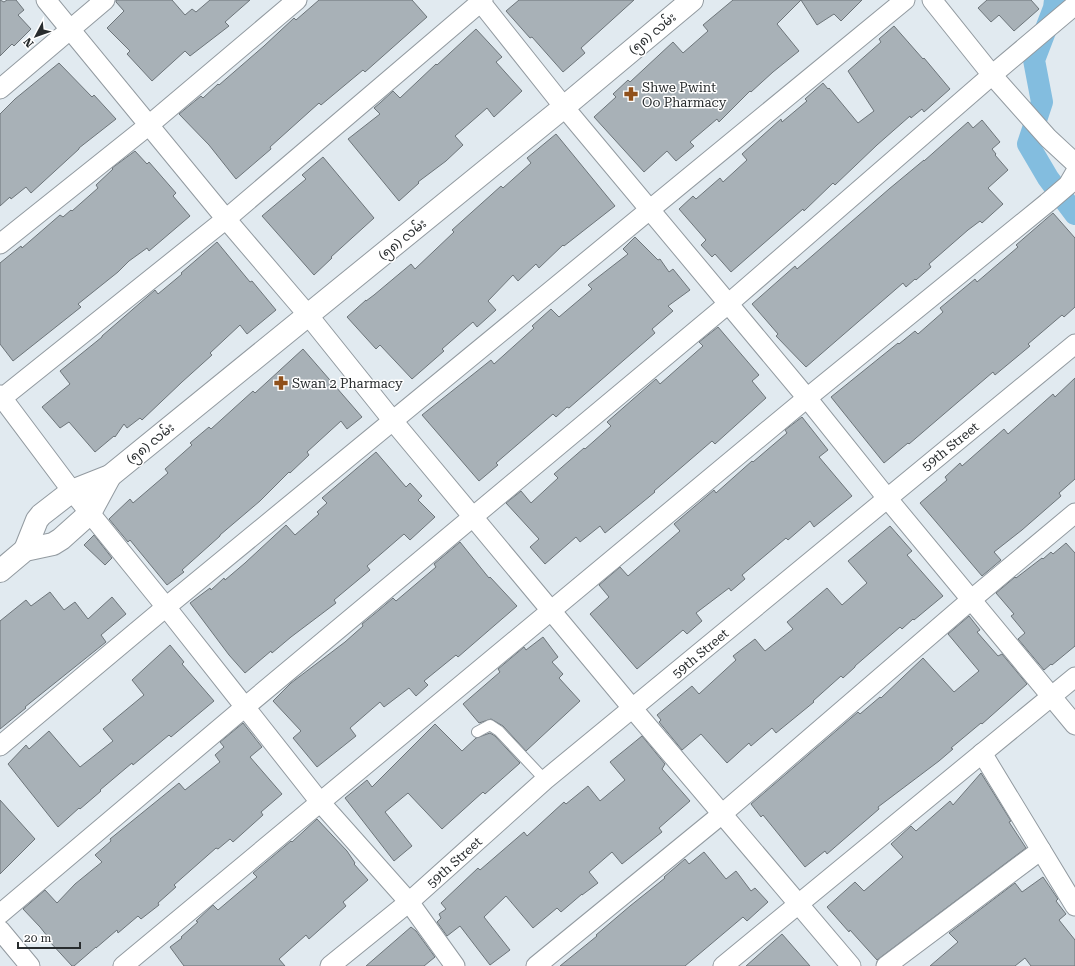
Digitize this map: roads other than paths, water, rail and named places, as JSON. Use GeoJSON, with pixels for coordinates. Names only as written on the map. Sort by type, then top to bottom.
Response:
{"type":"FeatureCollection","features":[{"type":"Feature","properties":{"kind":"main road","name":"(၅၈) လမ်း"},"geometry":{"type":"LineString","coordinates":[[110,476],[564,107],[692,0]]}},
{"type":"Feature","properties":{"kind":"main road"},"geometry":{"type":"LineString","coordinates":[[25,550],[37,520],[41,515],[72,492],[110,476]]}},
{"type":"Feature","properties":{"kind":"main road"},"geometry":{"type":"LineString","coordinates":[[0,571],[25,550],[53,544],[61,539],[90,513],[110,476]]}},
{"type":"Feature","properties":{"kind":"street"},"geometry":{"type":"LineString","coordinates":[[46,0],[226,219],[308,315],[393,421],[550,610],[851,966]]}},
{"type":"Feature","properties":{"kind":"street"},"geometry":{"type":"LineString","coordinates":[[0,89],[105,0]]}},
{"type":"Feature","properties":{"kind":"street"},"geometry":{"type":"LineString","coordinates":[[0,244],[149,125],[297,0]]}},
{"type":"Feature","properties":{"kind":"street"},"geometry":{"type":"LineString","coordinates":[[0,746],[166,607],[905,0]]}},
{"type":"Feature","properties":{"kind":"street"},"geometry":{"type":"LineString","coordinates":[[932,0],[1023,110],[1048,138],[1075,163]]}},
{"type":"Feature","properties":{"kind":"street"},"geometry":{"type":"LineString","coordinates":[[455,966],[409,902],[320,802],[166,607],[72,492],[1,397],[226,219],[481,1],[564,107],[1075,725]]}},
{"type":"Feature","properties":{"kind":"street"},"geometry":{"type":"LineString","coordinates":[[0,914],[245,707],[728,304],[992,74],[1075,6]]}},
{"type":"Feature","properties":{"kind":"street"},"geometry":{"type":"LineString","coordinates":[[123,966],[806,398],[1047,203],[1072,179]]}},
{"type":"Feature","properties":{"kind":"street","name":"59th Street"},"geometry":{"type":"LineString","coordinates":[[330,966],[409,902],[545,780],[1075,344]]}},
{"type":"Feature","properties":{"kind":"street"},"geometry":{"type":"LineString","coordinates":[[536,966],[722,814],[972,599],[1075,513]]}},
{"type":"Feature","properties":{"kind":"street"},"geometry":{"type":"LineString","coordinates":[[723,966],[1075,677]]}},
{"type":"Feature","properties":{"kind":"street"},"geometry":{"type":"LineString","coordinates":[[982,753],[1075,906]]}},
{"type":"Feature","properties":{"kind":"street"},"geometry":{"type":"LineString","coordinates":[[886,966],[1040,850]]}},
{"type":"Feature","properties":{"kind":"street"},"geometry":{"type":"LineString","coordinates":[[0,930],[30,966]]}},
{"type":"Feature","properties":{"kind":"lane"},"geometry":{"type":"LineString","coordinates":[[476,732],[490,725],[499,732],[545,780]]}},
{"type":"Feature","properties":{"kind":"waterway"},"geometry":{"type":"LineString","coordinates":[[1055,0],[1054,8],[1034,60],[1042,102],[1028,144],[1048,178],[1075,214]]}},
{"type":"Feature","properties":{"kind":"place","name":"Shwe Pwint Oo Pharmacy"},"geometry":{"type":"Point","coordinates":[631,94]}},
{"type":"Feature","properties":{"kind":"place","name":"Swan 2 Pharmacy"},"geometry":{"type":"Point","coordinates":[281,383]}}]}
